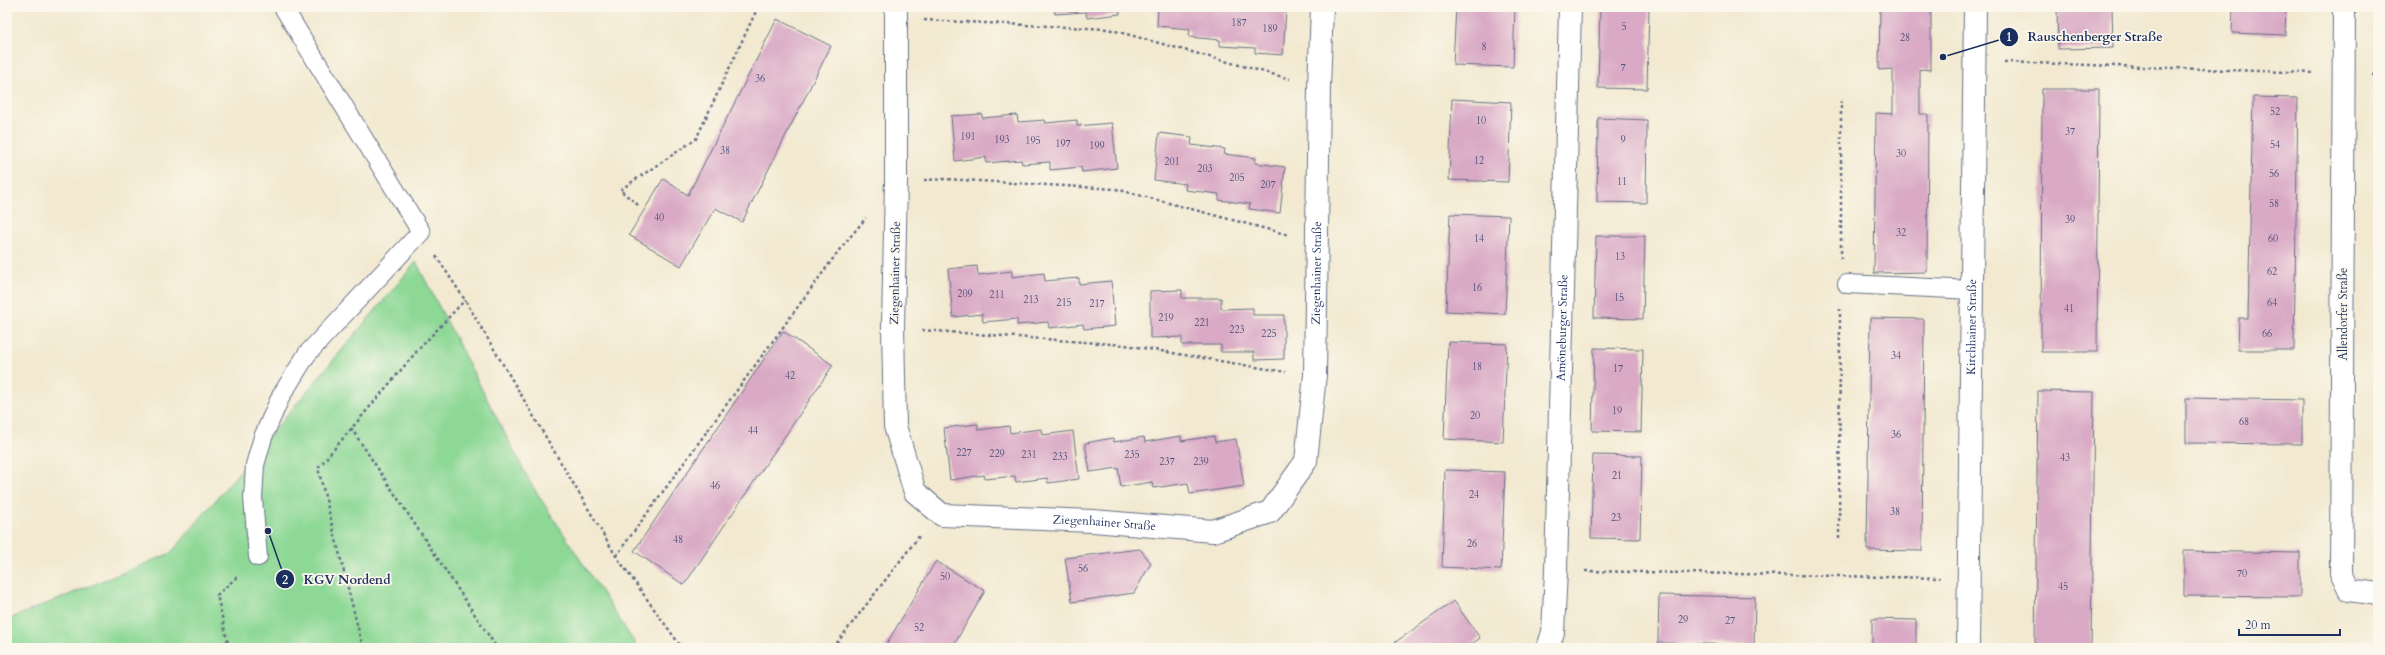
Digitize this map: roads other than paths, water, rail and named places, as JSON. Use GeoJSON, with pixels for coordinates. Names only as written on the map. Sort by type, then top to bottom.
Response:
{"type":"FeatureCollection","features":[{"type":"Feature","properties":{"kind":"street","name":"Ziegenhainer Straße"},"geometry":{"type":"LineString","coordinates":[[896,13],[894,327],[895,426],[915,492],[942,515],[1093,522],[1213,531],[1270,512],[1306,461],[1315,375],[1319,87],[1322,7]]}},
{"type":"Feature","properties":{"kind":"street","name":"Amöneburger Straße"},"geometry":{"type":"LineString","coordinates":[[1548,648],[1554,632],[1570,7]]}},
{"type":"Feature","properties":{"kind":"street","name":"Kirchhainer Straße"},"geometry":{"type":"LineString","coordinates":[[1968,648],[1976,61],[1975,7]]}},
{"type":"Feature","properties":{"kind":"street","name":"Allendorfer Straße"},"geometry":{"type":"LineString","coordinates":[[2344,7],[2341,573],[2349,590],[2378,594]]}},
{"type":"Feature","properties":{"kind":"lane"},"geometry":{"type":"LineString","coordinates":[[258,557],[253,498],[255,466],[263,437],[281,396],[307,354],[421,232],[283,7]]}},
{"type":"Feature","properties":{"kind":"lane"},"geometry":{"type":"LineString","coordinates":[[1847,284],[1973,290]]}},
{"type":"Feature","properties":{"kind":"place","name":"Rauschenberger Straße"},"geometry":{"type":"Point","coordinates":[1943,57]}},
{"type":"Feature","properties":{"kind":"place","name":"KGV Nordend"},"geometry":{"type":"Point","coordinates":[268,531]}}]}
